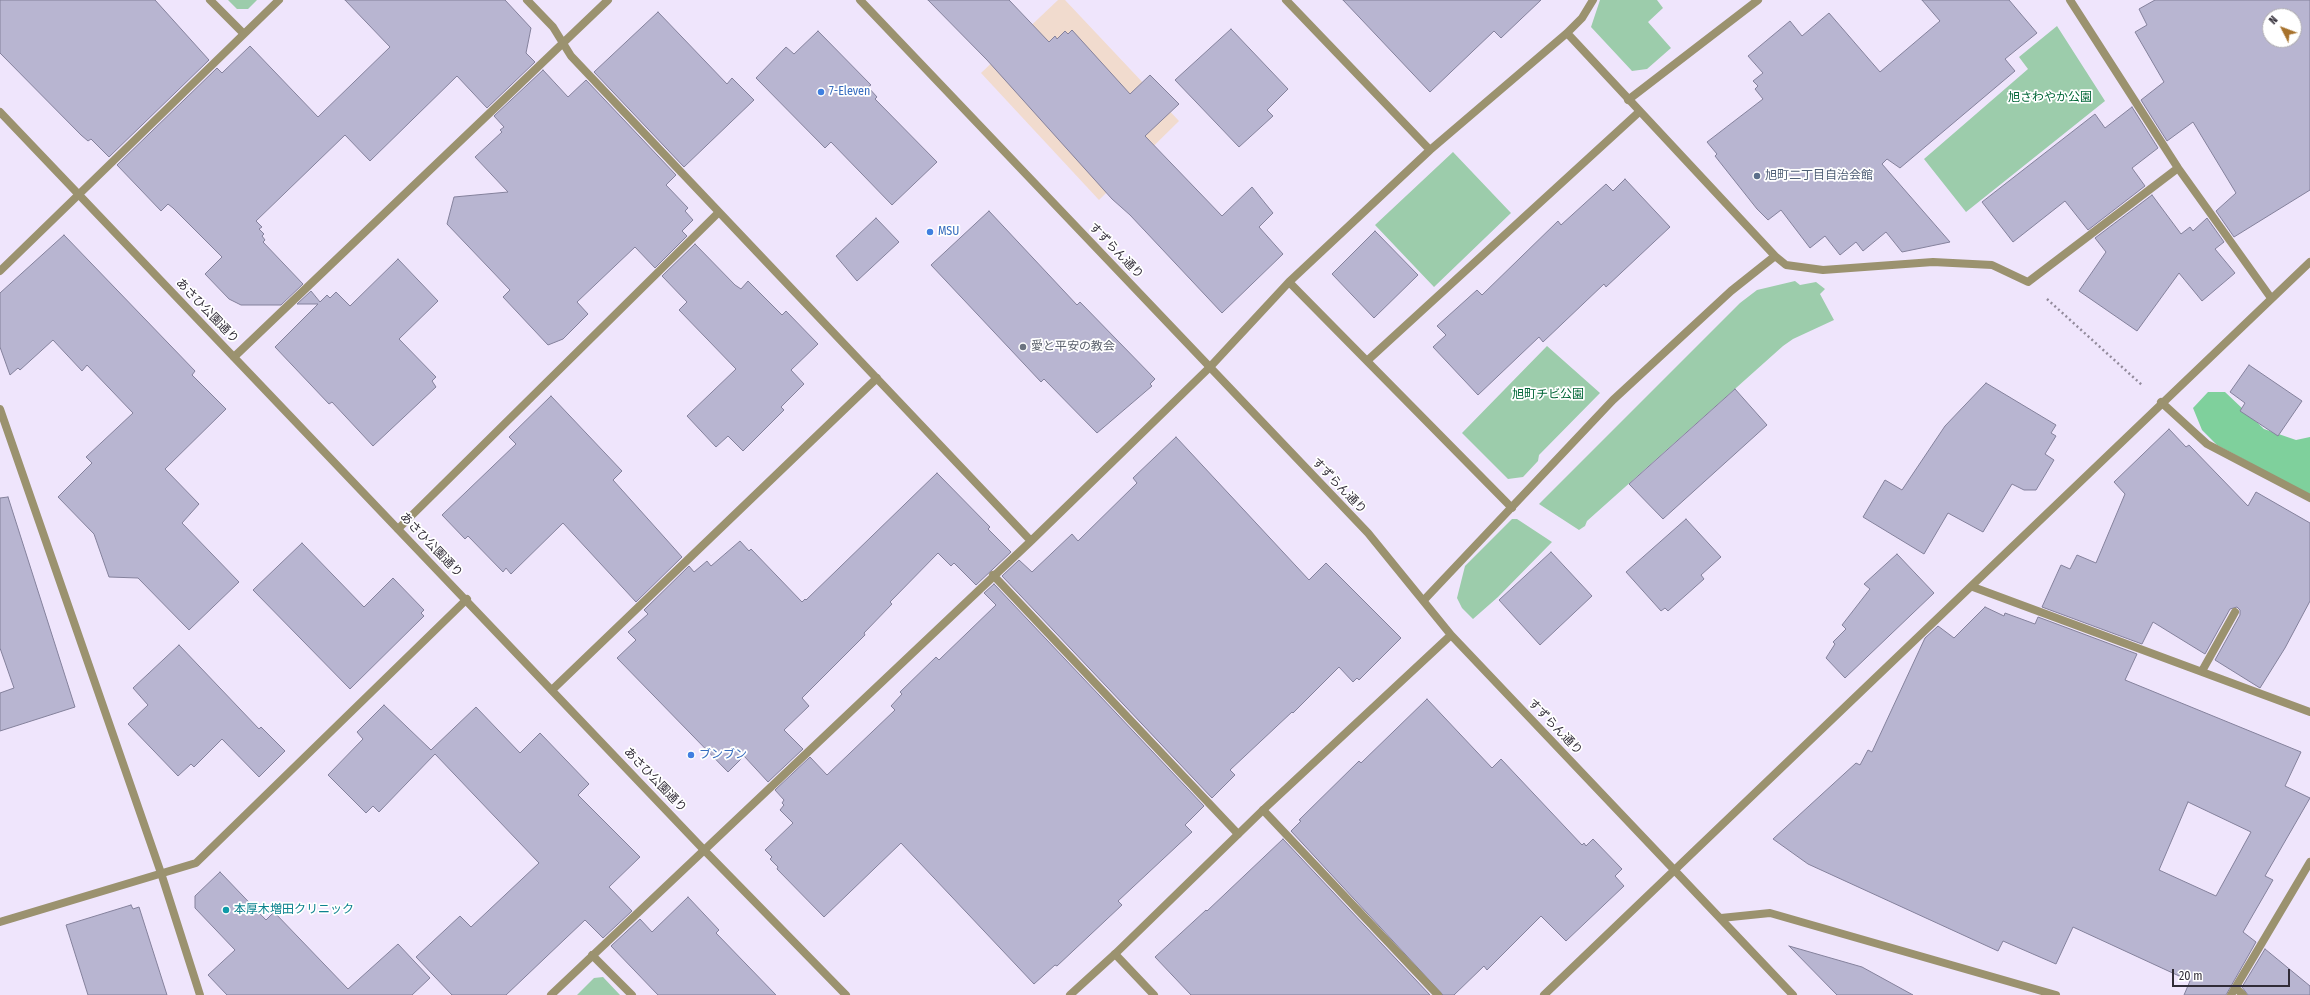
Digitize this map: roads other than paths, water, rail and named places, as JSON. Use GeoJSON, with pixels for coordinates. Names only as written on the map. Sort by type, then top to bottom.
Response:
{"type":"FeatureCollection","features":[{"type":"Feature","properties":{"kind":"street"},"geometry":{"type":"LineString","coordinates":[[210,0],[244,34]]}},
{"type":"Feature","properties":{"kind":"street"},"geometry":{"type":"LineString","coordinates":[[0,271],[78,193],[279,0]]}},
{"type":"Feature","properties":{"kind":"street"},"geometry":{"type":"LineString","coordinates":[[527,0],[553,27],[571,56],[1031,541]]}},
{"type":"Feature","properties":{"kind":"street"},"geometry":{"type":"LineString","coordinates":[[234,357],[608,0]]}},
{"type":"Feature","properties":{"kind":"street","name":"すずらん通り"},"geometry":{"type":"LineString","coordinates":[[860,0],[1368,533],[1451,635],[1676,870],[1793,995]]}},
{"type":"Feature","properties":{"kind":"street"},"geometry":{"type":"LineString","coordinates":[[1286,0],[1430,150]]}},
{"type":"Feature","properties":{"kind":"street"},"geometry":{"type":"LineString","coordinates":[[551,995],[993,575],[1031,541],[1210,367],[1289,282],[1430,150],[1567,33],[1582,18],[1593,0]]}},
{"type":"Feature","properties":{"kind":"street"},"geometry":{"type":"LineString","coordinates":[[1628,100],[1758,0]]}},
{"type":"Feature","properties":{"kind":"street"},"geometry":{"type":"LineString","coordinates":[[2070,0],[2178,168],[2271,298]]}},
{"type":"Feature","properties":{"kind":"street"},"geometry":{"type":"LineString","coordinates":[[1567,33],[1639,112],[1775,256],[1786,265],[1823,270],[1933,262],[1992,265],[2028,282],[2178,168]]}},
{"type":"Feature","properties":{"kind":"street","name":"あさひ公園通り"},"geometry":{"type":"LineString","coordinates":[[0,112],[398,529],[467,599],[704,850],[846,995]]}},
{"type":"Feature","properties":{"kind":"street"},"geometry":{"type":"LineString","coordinates":[[1368,360],[1639,112]]}},
{"type":"Feature","properties":{"kind":"street"},"geometry":{"type":"LineString","coordinates":[[398,529],[719,212]]}},
{"type":"Feature","properties":{"kind":"street"},"geometry":{"type":"LineString","coordinates":[[1424,600],[1613,400],[1731,291],[1775,256]]}},
{"type":"Feature","properties":{"kind":"street"},"geometry":{"type":"LineString","coordinates":[[1544,995],[1972,587],[2161,402],[2310,262]]}},
{"type":"Feature","properties":{"kind":"street"},"geometry":{"type":"LineString","coordinates":[[1289,282],[1368,360],[1512,508]]}},
{"type":"Feature","properties":{"kind":"street"},"geometry":{"type":"LineString","coordinates":[[552,690],[878,378]]}},
{"type":"Feature","properties":{"kind":"street"},"geometry":{"type":"LineString","coordinates":[[2161,402],[2207,444],[2310,498]]}},
{"type":"Feature","properties":{"kind":"street"},"geometry":{"type":"LineString","coordinates":[[0,409],[161,872],[200,995]]}},
{"type":"Feature","properties":{"kind":"street"},"geometry":{"type":"LineString","coordinates":[[993,575],[1238,834]]}},
{"type":"Feature","properties":{"kind":"street"},"geometry":{"type":"LineString","coordinates":[[1972,587],[2310,712]]}},
{"type":"Feature","properties":{"kind":"street"},"geometry":{"type":"LineString","coordinates":[[0,922],[161,872],[196,863],[467,599]]}},
{"type":"Feature","properties":{"kind":"street"},"geometry":{"type":"LineString","coordinates":[[2202,671],[2235,612]]}},
{"type":"Feature","properties":{"kind":"street"},"geometry":{"type":"LineString","coordinates":[[1070,995],[1115,954],[1263,810],[1451,635]]}},
{"type":"Feature","properties":{"kind":"street"},"geometry":{"type":"LineString","coordinates":[[1263,810],[1438,995]]}},
{"type":"Feature","properties":{"kind":"street"},"geometry":{"type":"LineString","coordinates":[[2231,995],[2310,862]]}},
{"type":"Feature","properties":{"kind":"street"},"geometry":{"type":"LineString","coordinates":[[1721,918],[1770,913],[2056,995]]}},
{"type":"Feature","properties":{"kind":"street"},"geometry":{"type":"LineString","coordinates":[[1115,954],[1154,995]]}},
{"type":"Feature","properties":{"kind":"street"},"geometry":{"type":"LineString","coordinates":[[592,955],[632,995]]}},
{"type":"Feature","properties":{"kind":"street"},"geometry":{"type":"LineString","coordinates":[[2236,988],[2243,995]]}},
{"type":"Feature","properties":{"kind":"place","name":"7-Eleven"},"geometry":{"type":"Point","coordinates":[821,92]}},
{"type":"Feature","properties":{"kind":"place","name":"旭町二丁目自治会館"},"geometry":{"type":"Point","coordinates":[1757,176]}},
{"type":"Feature","properties":{"kind":"place","name":"MSU"},"geometry":{"type":"Point","coordinates":[930,232]}},
{"type":"Feature","properties":{"kind":"place","name":"愛と平安の教会"},"geometry":{"type":"Point","coordinates":[1023,347]}},
{"type":"Feature","properties":{"kind":"place","name":"ブンブン"},"geometry":{"type":"Point","coordinates":[691,755]}},
{"type":"Feature","properties":{"kind":"place","name":"本厚木増田クリニック"},"geometry":{"type":"Point","coordinates":[226,910]}},
{"type":"Feature","properties":{"kind":"park label","name":"旭さわやか公園"},"geometry":{"type":"Point","coordinates":[2050,98]}},
{"type":"Feature","properties":{"kind":"park label","name":"旭町チビ公園"},"geometry":{"type":"Point","coordinates":[1548,395]}}]}
